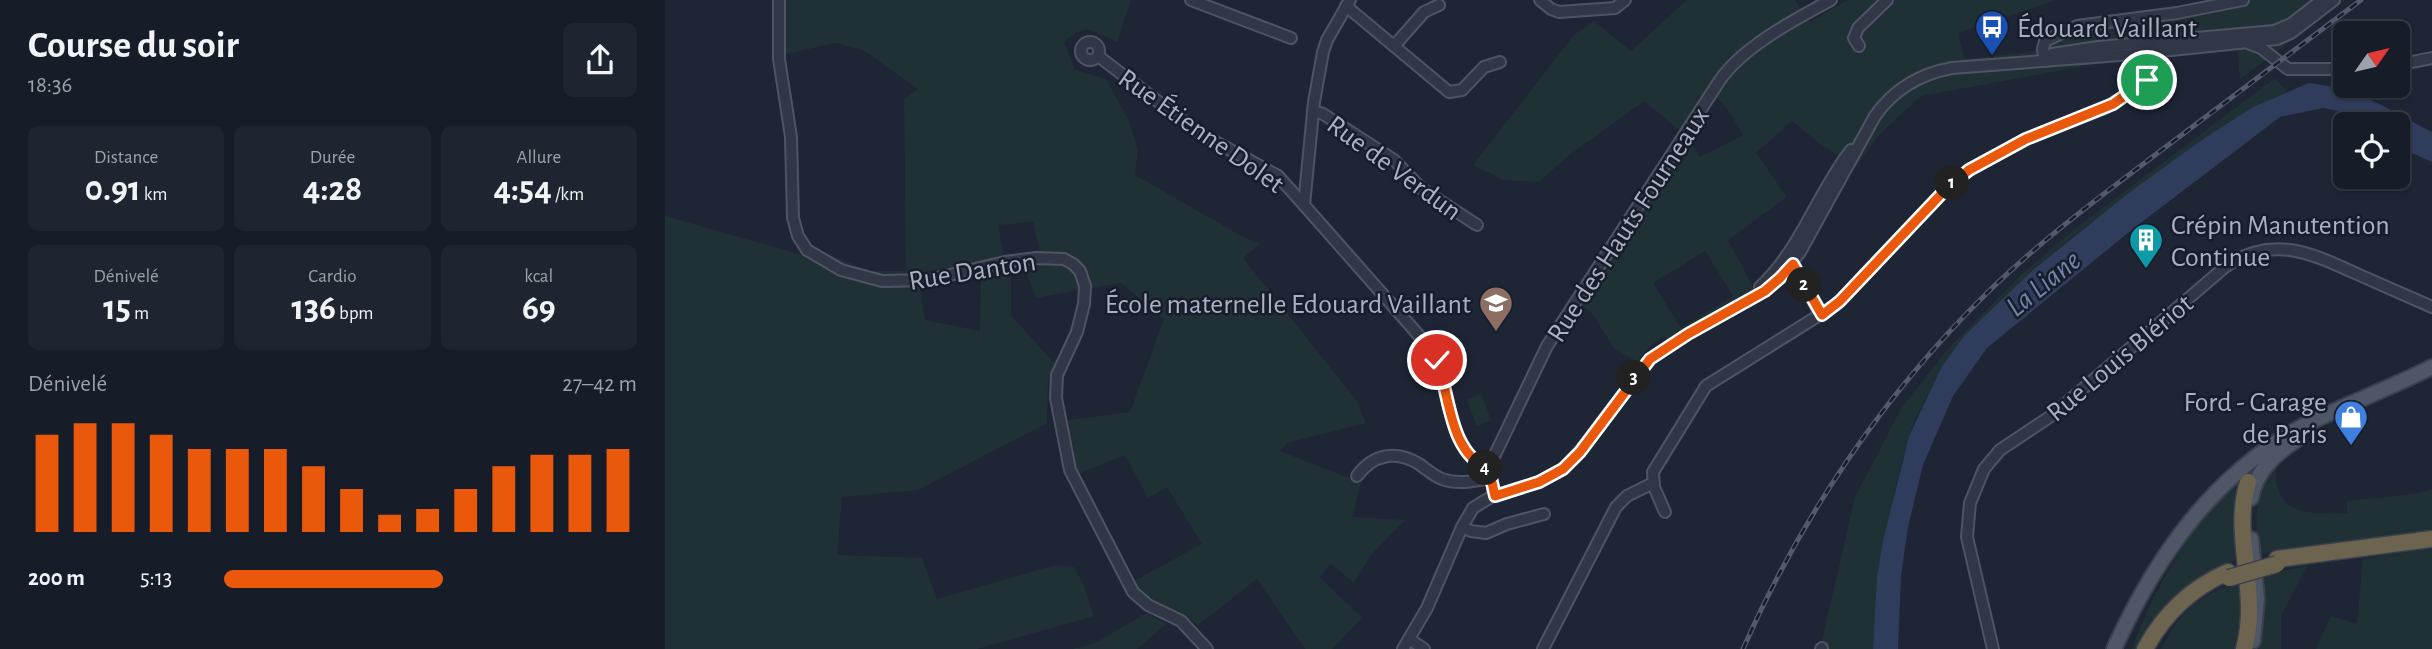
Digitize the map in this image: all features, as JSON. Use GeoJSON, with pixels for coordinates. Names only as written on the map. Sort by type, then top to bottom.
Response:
{"type":"FeatureCollection","features":[{"type":"Feature","properties":{"kind":"highway"},"geometry":{"type":"LineString","coordinates":[[2244,649],[2251,603],[2243,527],[2248,482]]}},
{"type":"Feature","properties":{"kind":"highway"},"geometry":{"type":"LineString","coordinates":[[2145,649],[2159,626],[2177,605],[2199,588],[2251,564],[2428,540]]}},
{"type":"Feature","properties":{"kind":"highway"},"geometry":{"type":"LineString","coordinates":[[2158,649],[2169,626],[2183,609],[2228,575]]}},
{"type":"Feature","properties":{"kind":"main road"},"geometry":{"type":"LineString","coordinates":[[2114,649],[2183,528],[2239,469],[2286,436],[2432,367]]}},
{"type":"Feature","properties":{"kind":"main road"},"geometry":{"type":"LineString","coordinates":[[2251,649],[2257,599],[2249,515],[2254,485],[2261,471],[2279,452],[2311,432],[2432,376]]}},
{"type":"Feature","properties":{"kind":"main road"},"geometry":{"type":"LineString","coordinates":[[2248,482],[2259,463],[2286,436]]}},
{"type":"Feature","properties":{"kind":"street","name":"Rue Danton"},"geometry":{"type":"LineString","coordinates":[[779,0],[779,59],[791,137],[793,218],[799,240],[807,250],[823,261],[852,274],[882,281],[928,280],[1026,258],[1057,257],[1076,266],[1084,282],[1084,304],[1075,336],[1057,374],[1055,389],[1070,470],[1133,592],[1145,603],[1181,621],[1207,649]]}},
{"type":"Feature","properties":{"kind":"street"},"geometry":{"type":"LineString","coordinates":[[1191,0],[1291,38]]}},
{"type":"Feature","properties":{"kind":"street"},"geometry":{"type":"LineString","coordinates":[[1540,0],[1559,12],[1615,8],[1625,0]]}},
{"type":"Feature","properties":{"kind":"street","name":"Rue des Hauts Fourneaux"},"geometry":{"type":"LineString","coordinates":[[1490,473],[1547,346],[1723,75],[1747,52],[1831,0]]}},
{"type":"Feature","properties":{"kind":"street"},"geometry":{"type":"LineString","coordinates":[[1859,46],[1854,33],[1887,0]]}},
{"type":"Feature","properties":{"kind":"street"},"geometry":{"type":"LineString","coordinates":[[2044,59],[2045,41],[2073,27],[2177,13],[2243,0]]}},
{"type":"Feature","properties":{"kind":"street"},"geometry":{"type":"LineString","coordinates":[[2270,47],[2322,0]]}},
{"type":"Feature","properties":{"kind":"street"},"geometry":{"type":"LineString","coordinates":[[1424,649],[1406,644],[1427,608],[1473,508],[1495,496],[1539,482],[1563,469],[1580,452],[1650,359],[1769,288],[1790,259],[1868,128],[1890,97],[1920,77],[1952,68],[2044,59],[2084,48],[2240,44],[2270,47],[2277,44],[2285,32],[2334,0]]}},
{"type":"Feature","properties":{"kind":"street"},"geometry":{"type":"LineString","coordinates":[[1304,205],[1313,111],[1324,48],[1348,3],[1449,92],[1462,90],[1482,69],[1500,62]]}},
{"type":"Feature","properties":{"kind":"street"},"geometry":{"type":"LineString","coordinates":[[1394,46],[1424,12],[1439,5]]}},
{"type":"Feature","properties":{"kind":"street"},"geometry":{"type":"LineString","coordinates":[[2147,48],[2285,32]]}},
{"type":"Feature","properties":{"kind":"street"},"geometry":{"type":"LineString","coordinates":[[2251,34],[2270,47],[2283,67],[2333,69]]}},
{"type":"Feature","properties":{"kind":"street"},"geometry":{"type":"LineString","coordinates":[[1665,512],[1653,483],[1654,469],[1706,386],[1822,315],[1840,301],[1946,189],[1969,170],[2026,139],[2109,106],[2140,86],[2148,76],[2147,48]]}},
{"type":"Feature","properties":{"kind":"street","name":"Rue Étienne Dolet"},"geometry":{"type":"LineString","coordinates":[[1098,56],[1201,134],[1278,176],[1432,351],[1461,445],[1471,458],[1490,473]]}},
{"type":"Feature","properties":{"kind":"street"},"geometry":{"type":"LineString","coordinates":[[2410,62],[2432,58]]}},
{"type":"Feature","properties":{"kind":"street","name":"Rue de Verdun"},"geometry":{"type":"LineString","coordinates":[[1313,111],[1324,114],[1394,160],[1422,189],[1477,225]]}},
{"type":"Feature","properties":{"kind":"street","name":"Rue Louis Blériot"},"geometry":{"type":"LineString","coordinates":[[1993,649],[1967,537],[1970,503],[1984,468],[2000,450],[2051,416],[2225,267],[2255,252],[2294,249],[2319,257],[2432,307]]}},
{"type":"Feature","properties":{"kind":"street"},"geometry":{"type":"LineString","coordinates":[[1790,259],[1822,315]]}},
{"type":"Feature","properties":{"kind":"street"},"geometry":{"type":"LineString","coordinates":[[1357,476],[1370,461],[1394,455],[1407,457],[1440,479],[1464,483],[1490,473],[1495,496]]}},
{"type":"Feature","properties":{"kind":"street"},"geometry":{"type":"LineString","coordinates":[[1543,649],[1616,507],[1627,496],[1653,483]]}},
{"type":"Feature","properties":{"kind":"street"},"geometry":{"type":"LineString","coordinates":[[1462,527],[1486,533],[1507,523],[1545,514]]}},
{"type":"Feature","properties":{"kind":"shaded area"},"geometry":{"type":"Polygon","coordinates":[[[782,0],[1131,0],[1117,42],[1087,29],[1064,42],[1075,70],[1106,79],[1129,121],[1138,150],[1135,175],[1245,238],[1261,243],[1243,258],[1357,401],[1366,423],[1287,443],[1280,451],[1361,483],[1352,517],[1405,520],[1371,555],[1354,583],[1331,564],[1320,577],[1362,618],[1332,649],[1305,649],[1257,579],[1198,625],[1147,595],[1134,581],[1202,544],[1167,487],[1148,498],[1125,455],[1076,475],[1063,421],[1130,412],[1164,319],[1121,283],[1036,298],[1025,269],[1042,262],[1033,222],[998,225],[1004,258],[918,273],[925,320],[980,331],[981,271],[1011,267],[1011,315],[1054,363],[1048,381],[1047,423],[918,490],[842,497],[837,555],[922,558],[937,599],[1055,565],[1074,567],[1094,616],[977,649],[665,649],[665,216],[802,255],[811,248],[871,271],[906,271],[904,99],[918,89],[863,50],[835,43],[783,55],[782,0]]]}},
{"type":"Feature","properties":{"kind":"shaded area"},"geometry":{"type":"Polygon","coordinates":[[[1687,0],[1795,0],[1809,22],[1848,0],[2056,0],[1958,33],[1964,59],[2031,52],[2075,32],[2230,10],[2228,0],[2346,0],[2240,79],[2237,48],[2125,59],[1921,96],[1878,136],[1856,167],[1819,143],[1792,121],[1756,153],[1787,197],[1728,240],[1760,300],[1673,349],[1664,336],[1648,348],[1637,362],[1615,349],[1591,312],[1580,304],[1689,139],[1700,157],[1743,135],[1726,107],[1708,88],[1681,132],[1644,101],[1568,156],[1539,182],[1504,180],[1473,165],[1574,35],[1594,21],[1631,51],[1687,0]],[[1705,251],[1653,283],[1681,328],[1733,296],[1705,251]]]}},
{"type":"Feature","properties":{"kind":"shaded area"},"geometry":{"type":"Polygon","coordinates":[[[2275,78],[2287,92],[2253,107],[2203,139],[2068,240],[2034,269],[1941,368],[1913,424],[1899,471],[1877,576],[1873,649],[1820,649],[1855,497],[1902,407],[1948,349],[2022,274],[2076,228],[2275,78]]]}},
{"type":"Feature","properties":{"kind":"shaded area"},"geometry":{"type":"Polygon","coordinates":[[[1481,393],[1491,420],[1477,426],[1467,400],[1481,393]]]}},
{"type":"Feature","properties":{"kind":"shaded area"},"geometry":{"type":"Polygon","coordinates":[[[2276,467],[2277,483],[2287,504],[2307,512],[2347,513],[2347,501],[2414,494],[2432,489],[2432,532],[2259,554],[2256,520],[2259,498],[2266,478],[2276,467]]]}},
{"type":"Feature","properties":{"kind":"shaded area"},"geometry":{"type":"Polygon","coordinates":[[[2244,470],[2239,558],[2207,574],[2179,594],[2154,619],[2136,649],[2132,649],[2154,598],[2179,553],[2208,512],[2244,470]]]}},
{"type":"Feature","properties":{"kind":"shaded area"},"geometry":{"type":"Polygon","coordinates":[[[2432,550],[2432,649],[2316,649],[2331,616],[2357,624],[2363,559],[2432,550]]]}},
{"type":"Feature","properties":{"kind":"shaded area"},"geometry":{"type":"Polygon","coordinates":[[[2307,566],[2281,616],[2281,649],[2259,649],[2264,607],[2262,575],[2307,566]]]}},
{"type":"Feature","properties":{"kind":"shaded area"},"geometry":{"type":"Polygon","coordinates":[[[2244,579],[2245,595],[2238,649],[2161,649],[2175,625],[2197,602],[2244,579]]]}},
{"type":"Feature","properties":{"kind":"shaded area"},"geometry":{"type":"Polygon","coordinates":[[[1147,613],[1166,624],[1137,649],[1072,649],[1095,643],[1147,613]]]}},
{"type":"Feature","properties":{"kind":"water","name":"La Liane"},"geometry":{"type":"Polygon","coordinates":[[[2309,83],[2333,88],[2333,98],[2365,98],[2395,112],[2339,112],[2323,108],[2280,117],[2134,228],[1987,348],[1953,396],[1923,465],[1908,527],[1901,576],[1898,649],[1873,649],[1877,576],[1883,541],[1909,436],[1941,368],[1964,336],[2034,269],[2130,192],[2203,139],[2253,107],[2309,83]]]}},
{"type":"Feature","properties":{"kind":"water","name":"La Liane"},"geometry":{"type":"Polygon","coordinates":[[[2410,120],[2432,132],[2432,162],[2410,152],[2410,120]]]}},
{"type":"Feature","properties":{"kind":"railway"},"geometry":{"type":"LineString","coordinates":[[1743,649],[1791,552],[1848,459],[1880,415],[1949,332],[2008,273],[2072,218],[2361,0]]}},
{"type":"Feature","properties":{"kind":"place","name":"Édouard Vaillant"},"geometry":{"type":"Point","coordinates":[1992,57]}},
{"type":"Feature","properties":{"kind":"place","name":"Crépin Manutention Continue"},"geometry":{"type":"Point","coordinates":[2146,270]}},
{"type":"Feature","properties":{"kind":"place","name":"École maternelle Edouard Vaillant"},"geometry":{"type":"Point","coordinates":[1496,333]}},
{"type":"Feature","properties":{"kind":"place","name":"Ford - Garage de Paris"},"geometry":{"type":"Point","coordinates":[2351,447]}},
{"type":"Feature","properties":{"kind":"route"},"geometry":{"type":"LineString","coordinates":[[1437,360],[1461,445],[1471,458],[1489,469],[1495,496],[1539,482],[1558,473],[1573,460],[1650,359],[1765,291],[1793,264],[1822,315],[1840,301],[1955,180],[2026,139],[2113,104],[2147,80]]}}]}
